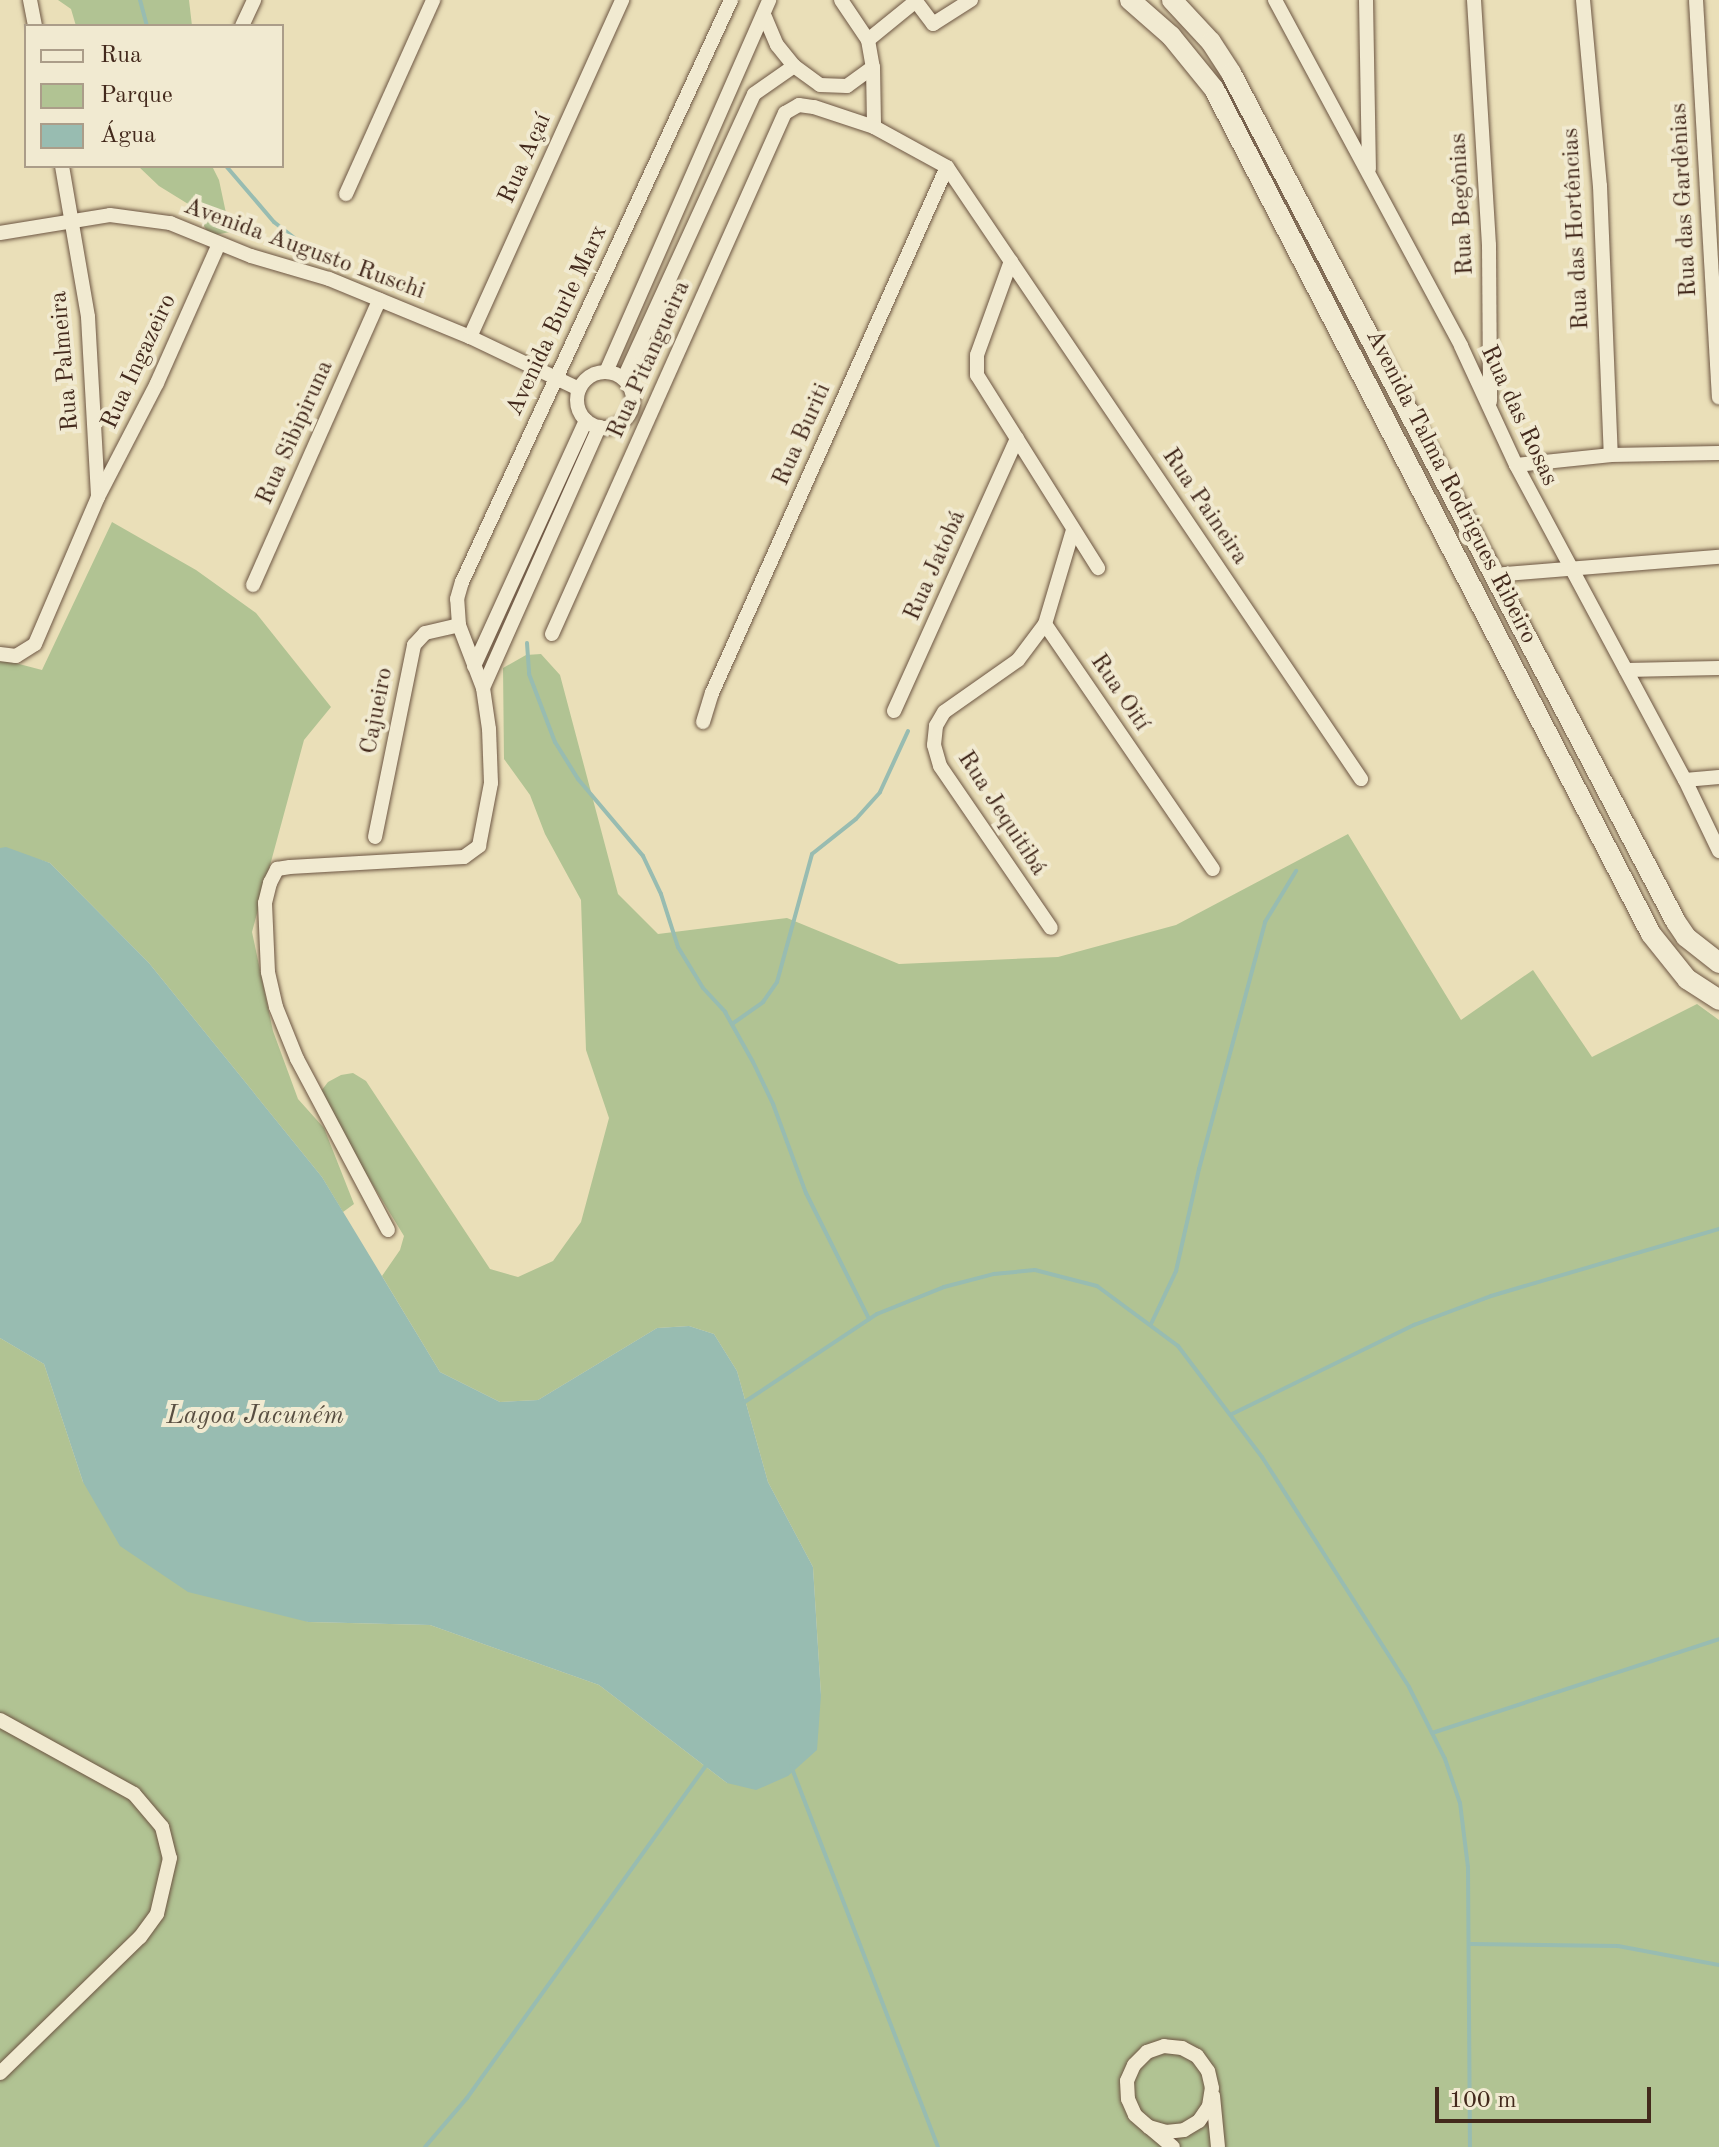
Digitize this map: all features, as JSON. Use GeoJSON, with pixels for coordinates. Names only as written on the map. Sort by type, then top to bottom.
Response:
{"type":"FeatureCollection","features":[{"type":"Feature","properties":{"kind":"main road","name":"Avenida Talma Rodrigues Ribeiro"},"geometry":{"type":"LineString","coordinates":[[1130,0],[1171,36],[1214,89],[1651,934],[1687,979],[1719,1000]]}},
{"type":"Feature","properties":{"kind":"main road","name":"Avenida Talma Rodrigues Ribeiro"},"geometry":{"type":"LineString","coordinates":[[1172,0],[1211,42],[1231,73],[1676,922],[1686,937],[1719,963]]}},
{"type":"Feature","properties":{"kind":"street"},"geometry":{"type":"LineString","coordinates":[[30,0],[35,24]]}},
{"type":"Feature","properties":{"kind":"street"},"geometry":{"type":"LineString","coordinates":[[243,24],[254,0]]}},
{"type":"Feature","properties":{"kind":"street"},"geometry":{"type":"LineString","coordinates":[[346,194],[433,0]]}},
{"type":"Feature","properties":{"kind":"street","name":"Rua Açaí"},"geometry":{"type":"LineString","coordinates":[[470,337],[622,0]]}},
{"type":"Feature","properties":{"kind":"street","name":"Avenida Burle Marx"},"geometry":{"type":"LineString","coordinates":[[388,1230],[297,1059],[276,1007],[268,972],[265,903],[273,873],[277,869],[464,857],[473,853],[484,829],[491,783],[483,688],[459,625],[457,599],[462,582],[731,0]]}},
{"type":"Feature","properties":{"kind":"street"},"geometry":{"type":"LineString","coordinates":[[606,372],[765,17],[769,0]]}},
{"type":"Feature","properties":{"kind":"street"},"geometry":{"type":"LineString","coordinates":[[841,0],[868,40],[873,67],[871,97],[874,127],[947,167]]}},
{"type":"Feature","properties":{"kind":"street"},"geometry":{"type":"LineString","coordinates":[[868,40],[915,0],[933,24],[971,0]]}},
{"type":"Feature","properties":{"kind":"street","name":"Rua das Rosas"},"geometry":{"type":"LineString","coordinates":[[1275,0],[1491,405],[1516,465],[1568,568],[1685,780],[1719,851]]}},
{"type":"Feature","properties":{"kind":"street"},"geometry":{"type":"LineString","coordinates":[[1366,0],[1369,174]]}},
{"type":"Feature","properties":{"kind":"street","name":"Rua Begônias"},"geometry":{"type":"LineString","coordinates":[[1474,0],[1489,245],[1491,405]]}},
{"type":"Feature","properties":{"kind":"street","name":"Rua das Hortências"},"geometry":{"type":"LineString","coordinates":[[1583,0],[1600,186],[1611,455]]}},
{"type":"Feature","properties":{"kind":"street","name":"Rua das Gardênias"},"geometry":{"type":"LineString","coordinates":[[1696,0],[1719,397]]}},
{"type":"Feature","properties":{"kind":"street"},"geometry":{"type":"LineString","coordinates":[[765,17],[777,45],[794,66],[820,85],[847,86],[871,97]]}},
{"type":"Feature","properties":{"kind":"street"},"geometry":{"type":"LineString","coordinates":[[624,378],[754,94],[794,66]]}},
{"type":"Feature","properties":{"kind":"street"},"geometry":{"type":"LineString","coordinates":[[847,86],[873,67]]}},
{"type":"Feature","properties":{"kind":"street","name":"Rua Pitangueira"},"geometry":{"type":"LineString","coordinates":[[552,634],[785,113],[792,107],[814,107],[874,127]]}},
{"type":"Feature","properties":{"kind":"street","name":"Rua Paineira"},"geometry":{"type":"LineString","coordinates":[[947,167],[1361,779]]}},
{"type":"Feature","properties":{"kind":"street","name":"Rua Buriti"},"geometry":{"type":"LineString","coordinates":[[703,722],[718,679],[947,167]]}},
{"type":"Feature","properties":{"kind":"street","name":"Rua Palmeira"},"geometry":{"type":"LineString","coordinates":[[62,168],[88,317],[98,497]]}},
{"type":"Feature","properties":{"kind":"street","name":"Avenida Augusto Ruschi"},"geometry":{"type":"LineString","coordinates":[[0,233],[110,215],[170,223],[219,244],[329,279],[470,337],[579,389]]}},
{"type":"Feature","properties":{"kind":"street","name":"Rua Ingazeiro"},"geometry":{"type":"LineString","coordinates":[[0,654],[16,656],[27,652],[35,644],[98,497],[157,383],[219,244]]}},
{"type":"Feature","properties":{"kind":"street"},"geometry":{"type":"LineString","coordinates":[[1011,261],[977,355],[977,375],[1098,568]]}},
{"type":"Feature","properties":{"kind":"street","name":"Rua Sibipiruna"},"geometry":{"type":"LineString","coordinates":[[253,585],[379,300]]}},
{"type":"Feature","properties":{"kind":"street"},"geometry":{"type":"LineString","coordinates":[[606,372],[624,378],[633,395],[630,414],[618,425],[593,424],[579,408],[579,389],[590,377],[606,372]]}},
{"type":"Feature","properties":{"kind":"street"},"geometry":{"type":"LineString","coordinates":[[630,414],[647,421]]}},
{"type":"Feature","properties":{"kind":"street"},"geometry":{"type":"LineString","coordinates":[[474,666],[593,424]]}},
{"type":"Feature","properties":{"kind":"street","name":"Avenida Burle Marx"},"geometry":{"type":"LineString","coordinates":[[483,688],[593,424]]}},
{"type":"Feature","properties":{"kind":"street","name":"Rua Jatobá"},"geometry":{"type":"LineString","coordinates":[[894,711],[1017,439]]}},
{"type":"Feature","properties":{"kind":"street"},"geometry":{"type":"LineString","coordinates":[[1516,465],[1611,455],[1719,453]]}},
{"type":"Feature","properties":{"kind":"street"},"geometry":{"type":"LineString","coordinates":[[1045,624],[1073,530]]}},
{"type":"Feature","properties":{"kind":"street"},"geometry":{"type":"LineString","coordinates":[[1493,575],[1719,557]]}},
{"type":"Feature","properties":{"kind":"street","name":"Rua Oití"},"geometry":{"type":"LineString","coordinates":[[1045,624],[1213,869]]}},
{"type":"Feature","properties":{"kind":"street","name":"Rua Jequitibá"},"geometry":{"type":"LineString","coordinates":[[1045,624],[1018,660],[944,712],[936,726],[934,745],[940,766],[1051,928]]}},
{"type":"Feature","properties":{"kind":"street","name":"Cajueiro"},"geometry":{"type":"LineString","coordinates":[[375,837],[414,645],[425,633],[459,625]]}},
{"type":"Feature","properties":{"kind":"street"},"geometry":{"type":"LineString","coordinates":[[1626,670],[1719,668]]}},
{"type":"Feature","properties":{"kind":"street"},"geometry":{"type":"LineString","coordinates":[[1685,780],[1719,777]]}},
{"type":"Feature","properties":{"kind":"street"},"geometry":{"type":"LineString","coordinates":[[0,1720],[134,1794],[162,1827],[170,1858],[157,1914],[140,1937],[0,2073]]}},
{"type":"Feature","properties":{"kind":"street"},"geometry":{"type":"LineString","coordinates":[[1173,2147],[1135,2115],[1128,2099],[1127,2081],[1134,2065],[1147,2052],[1164,2046],[1189,2052],[1208,2071],[1218,2147]]}},
{"type":"Feature","properties":{"kind":"street"},"geometry":{"type":"LineString","coordinates":[[1149,2127],[1166,2132],[1184,2130],[1199,2121],[1209,2106],[1212,2088]]}},
{"type":"Feature","properties":{"kind":"green space"},"geometry":{"type":"Polygon","coordinates":[[[58,0],[189,0],[192,24],[75,24],[71,9],[58,0]]]}},
{"type":"Feature","properties":{"kind":"green space"},"geometry":{"type":"Polygon","coordinates":[[[140,168],[213,168],[219,180],[230,232],[210,236],[193,207],[159,186],[140,168]]]}},
{"type":"Feature","properties":{"kind":"green space"},"geometry":{"type":"Polygon","coordinates":[[[112,522],[196,570],[256,613],[331,707],[304,740],[252,932],[273,1031],[298,1099],[324,1128],[354,1204],[343,1212],[322,1177],[149,963],[50,863],[0,848],[0,659],[42,670],[112,522]]]}},
{"type":"Feature","properties":{"kind":"green space"},"geometry":{"type":"Polygon","coordinates":[[[541,654],[560,675],[618,894],[658,934],[787,918],[899,964],[1058,957],[1176,925],[1348,834],[1461,1020],[1533,970],[1592,1057],[1697,1004],[1719,1020],[1719,2147],[0,2147],[0,1338],[44,1364],[83,1482],[308,1622],[430,1625],[599,1685],[727,1783],[821,1695],[813,1567],[768,1482],[737,1371],[714,1334],[689,1326],[657,1328],[538,1400],[500,1402],[440,1372],[382,1276],[400,1250],[404,1236],[318,1095],[328,1082],[341,1075],[353,1073],[366,1081],[490,1269],[518,1277],[553,1261],[581,1222],[609,1118],[586,1050],[581,900],[545,834],[530,795],[504,759],[503,668],[526,655],[541,654]]]}},
{"type":"Feature","properties":{"kind":"water","name":"Lagoa Jacuném"},"geometry":{"type":"Polygon","coordinates":[[[6,847],[50,863],[149,963],[322,1177],[440,1372],[500,1402],[538,1400],[657,1328],[689,1326],[714,1334],[737,1371],[768,1482],[813,1567],[821,1695],[817,1750],[788,1776],[756,1790],[727,1783],[599,1685],[430,1625],[308,1622],[188,1592],[120,1546],[83,1482],[44,1364],[0,1338],[0,848],[6,847]]]}},
{"type":"Feature","properties":{"kind":"waterway"},"geometry":{"type":"LineString","coordinates":[[140,0],[146,24]]}},
{"type":"Feature","properties":{"kind":"waterway"},"geometry":{"type":"LineString","coordinates":[[228,168],[274,222],[311,251]]}},
{"type":"Feature","properties":{"kind":"waterway"},"geometry":{"type":"LineString","coordinates":[[527,643],[529,674],[555,742],[578,779],[643,856],[661,894],[678,947],[703,988],[725,1012],[753,1062],[773,1104],[806,1193],[869,1319]]}},
{"type":"Feature","properties":{"kind":"waterway"},"geometry":{"type":"LineString","coordinates":[[732,1024],[763,1002],[777,982],[812,854],[856,819],[880,792],[908,731]]}},
{"type":"Feature","properties":{"kind":"waterway"},"geometry":{"type":"LineString","coordinates":[[1151,1324],[1176,1271],[1199,1169],[1265,922],[1296,871]]}},
{"type":"Feature","properties":{"kind":"waterway"},"geometry":{"type":"LineString","coordinates":[[1232,1414],[1414,1325],[1491,1296],[1719,1229]]}},
{"type":"Feature","properties":{"kind":"waterway"},"geometry":{"type":"LineString","coordinates":[[743,1403],[877,1314],[944,1287],[994,1274],[1035,1270],[1097,1286],[1178,1346],[1262,1457],[1409,1687],[1445,1759],[1460,1803],[1468,1867],[1470,2147]]}},
{"type":"Feature","properties":{"kind":"waterway"},"geometry":{"type":"LineString","coordinates":[[1432,1733],[1719,1639]]}},
{"type":"Feature","properties":{"kind":"waterway"},"geometry":{"type":"LineString","coordinates":[[425,2147],[467,2098],[708,1762]]}},
{"type":"Feature","properties":{"kind":"waterway"},"geometry":{"type":"LineString","coordinates":[[791,1766],[938,2147]]}},
{"type":"Feature","properties":{"kind":"waterway"},"geometry":{"type":"LineString","coordinates":[[1470,1944],[1618,1946],[1719,1965]]}}]}
